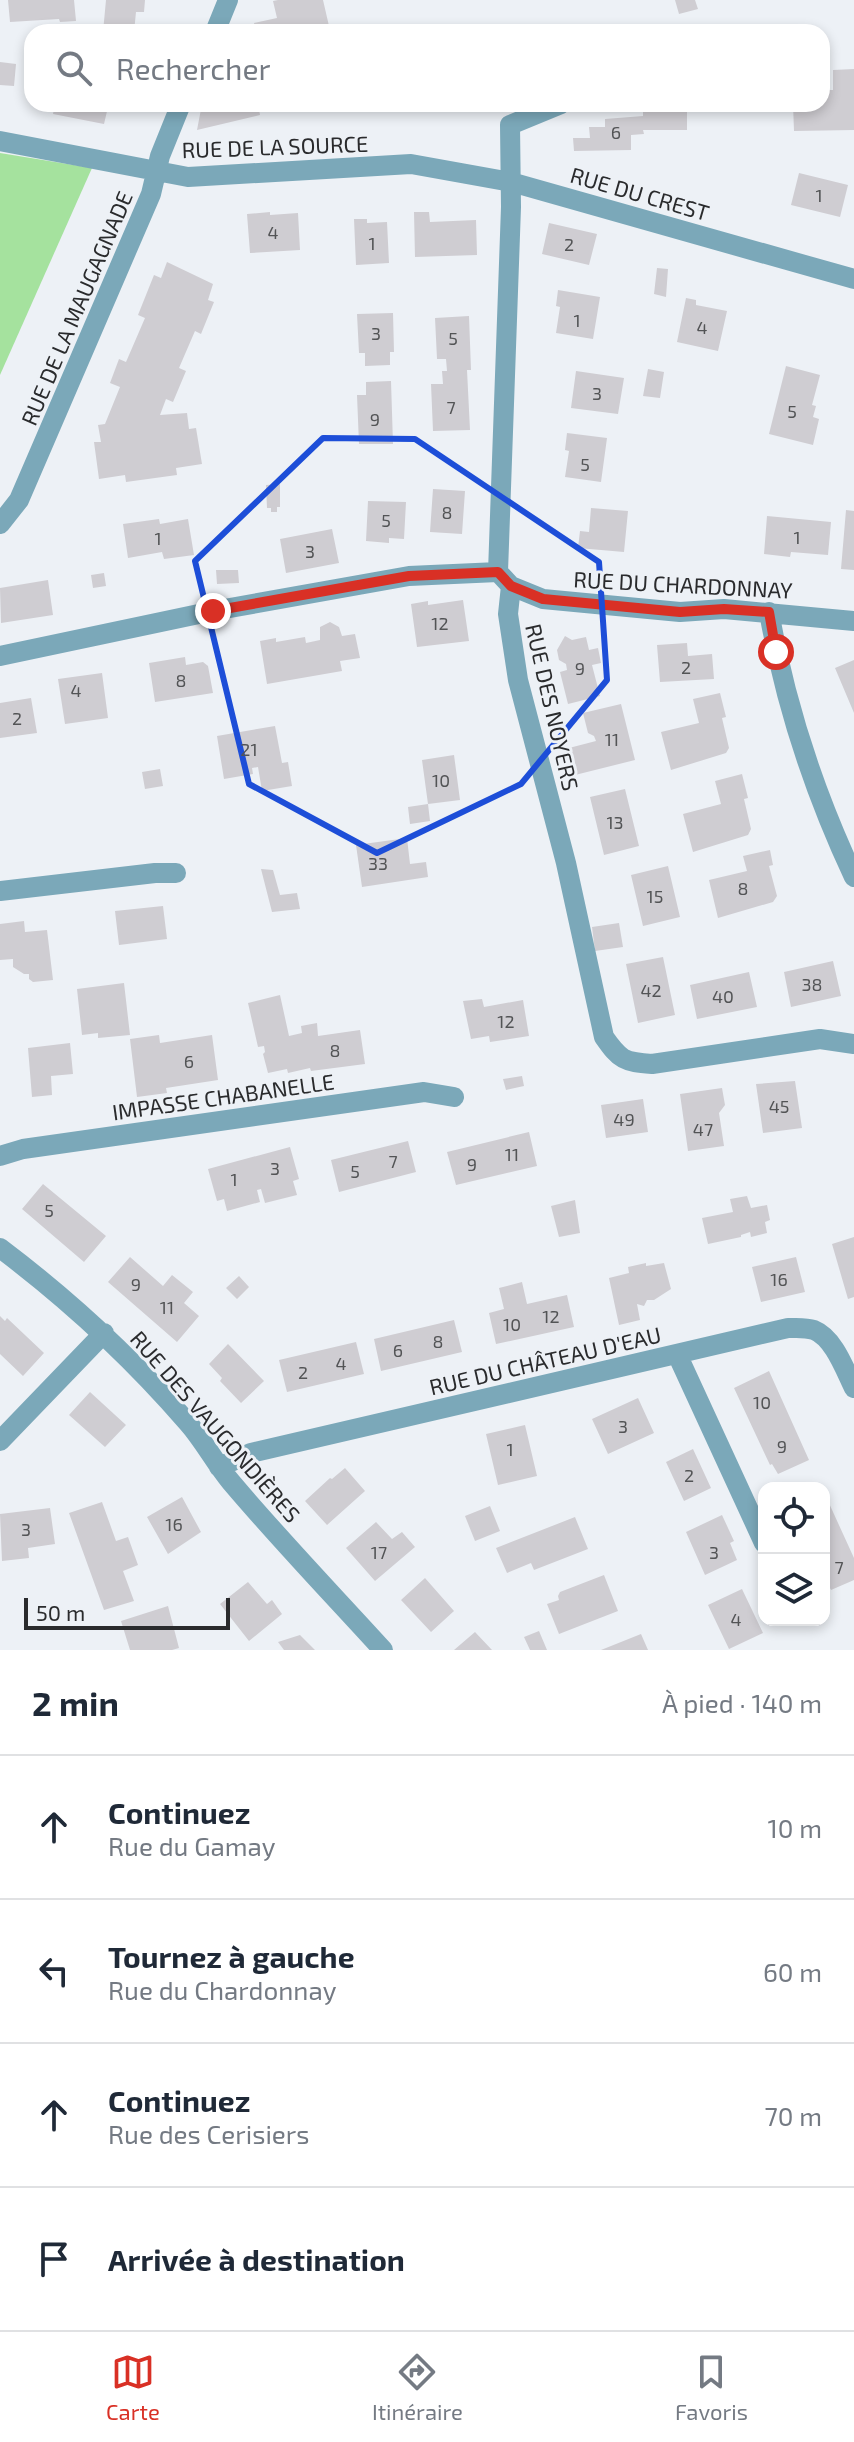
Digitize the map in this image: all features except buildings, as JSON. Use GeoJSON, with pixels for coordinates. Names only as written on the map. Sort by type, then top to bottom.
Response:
{"type":"FeatureCollection","features":[{"type":"Feature","properties":{"kind":"street"},"geometry":{"type":"LineString","coordinates":[[218,24],[228,0]]}},
{"type":"Feature","properties":{"kind":"street","name":"RUE DE LA MAUGAGNADE"},"geometry":{"type":"LineString","coordinates":[[0,524],[19,500],[151,194],[160,156],[178,112]]}},
{"type":"Feature","properties":{"kind":"street","name":"RUE DES NOYERS"},"geometry":{"type":"LineString","coordinates":[[542,112],[510,125],[505,579],[518,680],[566,863],[604,1037],[617,1055],[633,1063],[652,1064],[820,1039],[854,1044]]}},
{"type":"Feature","properties":{"kind":"street","name":"RUE DE LA SOURCE"},"geometry":{"type":"LineString","coordinates":[[0,141],[188,177],[411,164]]}},
{"type":"Feature","properties":{"kind":"street","name":"RUE DU CREST"},"geometry":{"type":"LineString","coordinates":[[411,164],[511,182],[854,279]]}},
{"type":"Feature","properties":{"kind":"street"},"geometry":{"type":"LineString","coordinates":[[0,656],[213,611],[409,576],[505,579]]}},
{"type":"Feature","properties":{"kind":"street","name":"RUE DU CHARDONNAY"},"geometry":{"type":"LineString","coordinates":[[505,579],[543,599],[680,612],[724,609],[854,621]]}},
{"type":"Feature","properties":{"kind":"street"},"geometry":{"type":"LineString","coordinates":[[769,612],[776,652],[809,766],[854,877]]}},
{"type":"Feature","properties":{"kind":"street"},"geometry":{"type":"LineString","coordinates":[[0,891],[176,873]]}},
{"type":"Feature","properties":{"kind":"street","name":"IMPASSE CHABANELLE"},"geometry":{"type":"LineString","coordinates":[[0,1156],[23,1149],[424,1092],[454,1097]]}},
{"type":"Feature","properties":{"kind":"street","name":"RUE DES VAUGONDIÈRES"},"geometry":{"type":"LineString","coordinates":[[0,1248],[104,1333],[191,1427],[219,1467],[383,1650]]}},
{"type":"Feature","properties":{"kind":"street","name":"RUE DU CHÂTEAU D'EAU"},"geometry":{"type":"LineString","coordinates":[[219,1467],[251,1453],[788,1328],[816,1330],[825,1338],[848,1362],[854,1388]]}},
{"type":"Feature","properties":{"kind":"street"},"geometry":{"type":"LineString","coordinates":[[0,1441],[104,1333]]}},
{"type":"Feature","properties":{"kind":"street"},"geometry":{"type":"LineString","coordinates":[[677,1354],[758,1530]]}},
{"type":"Feature","properties":{"kind":"highlighted area"},"geometry":{"type":"Polygon","coordinates":[[[323,438],[415,439],[599,562],[607,680],[521,784],[377,853],[249,784],[195,561],[323,438]]]}},
{"type":"Feature","properties":{"kind":"green space"},"geometry":{"type":"Polygon","coordinates":[[[0,153],[92,168],[0,375],[0,153]]]}},
{"type":"Feature","properties":{"kind":"route"},"geometry":{"type":"LineString","coordinates":[[213,611],[409,576],[498,572],[511,586],[543,599],[680,612],[724,609],[769,612],[776,652]]}}]}
